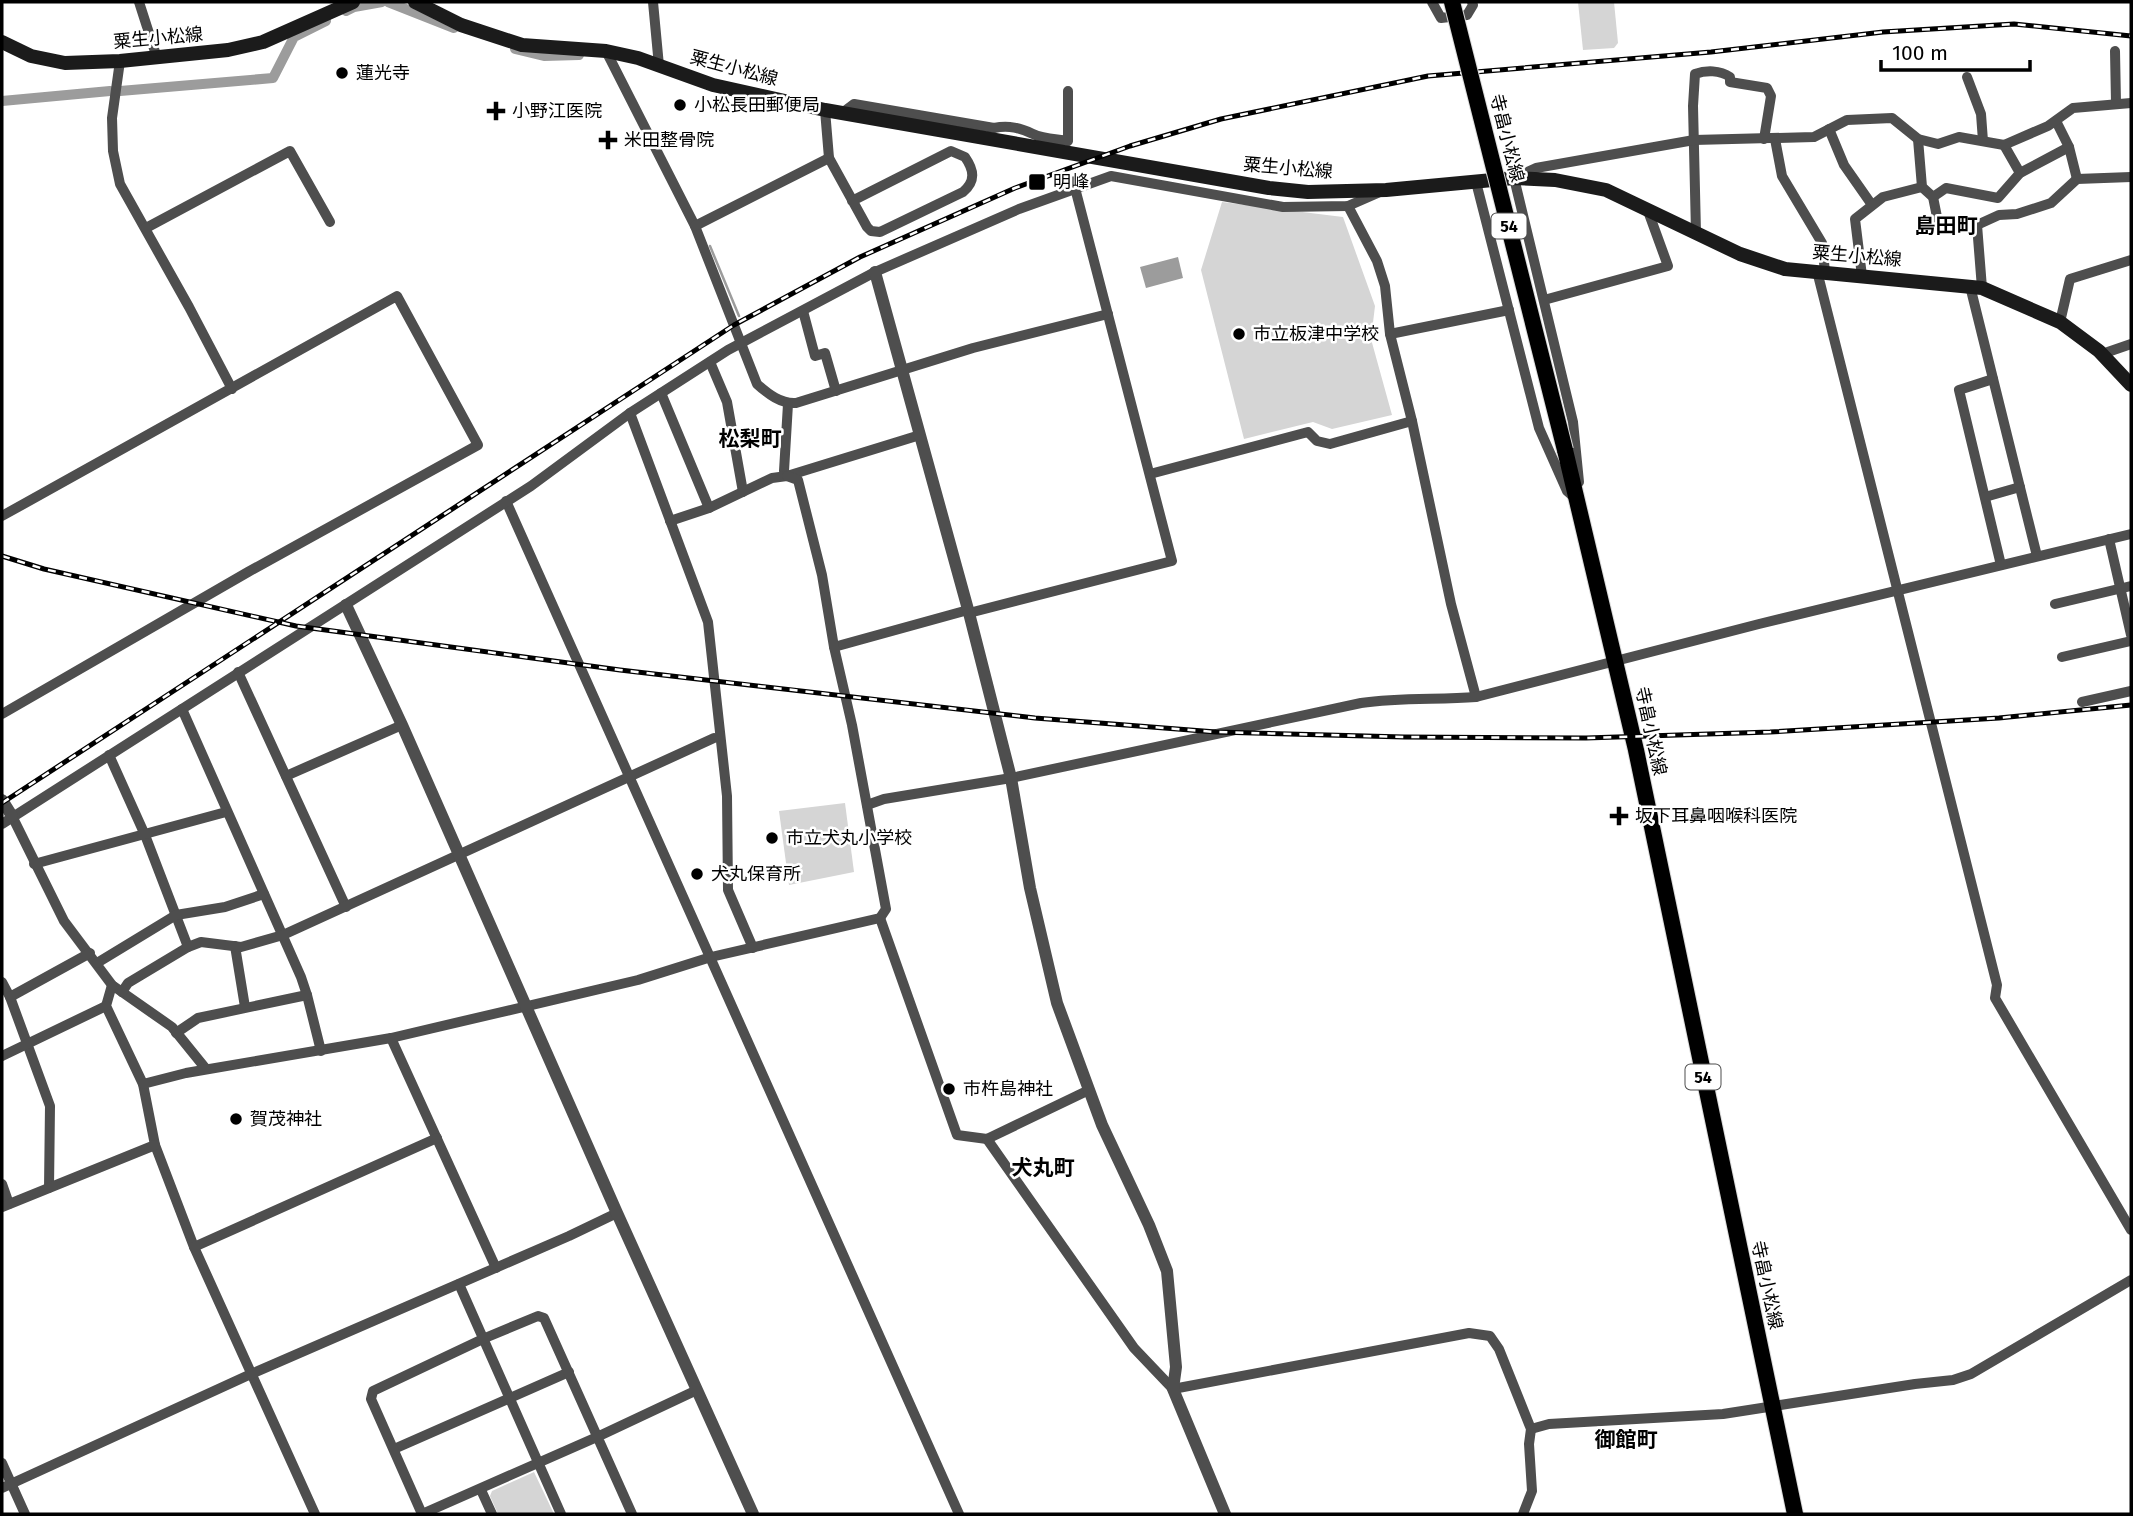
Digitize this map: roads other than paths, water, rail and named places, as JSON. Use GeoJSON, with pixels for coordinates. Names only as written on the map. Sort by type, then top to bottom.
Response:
{"type":"FeatureCollection","features":[{"type":"Feature","properties":{"kind":"main road","name":"粟生小松線"},"geometry":{"type":"LineString","coordinates":[[2,43],[48,61],[65,63],[120,61],[228,50],[263,42],[353,2]]}},
{"type":"Feature","properties":{"kind":"main road","name":"粟生小松線"},"geometry":{"type":"LineString","coordinates":[[415,2],[461,25],[522,45],[606,51],[638,58],[713,85],[825,110],[1269,188],[1308,192],[1386,190],[1514,178],[1555,180],[1606,190],[1740,254],[1785,269],[1976,287],[2060,321],[2102,354],[2131,385]]}},
{"type":"Feature","properties":{"kind":"main road","name":"寺畠小松線"},"geometry":{"type":"LineString","coordinates":[[1452,2],[1617,660],[1795,1514]]}},
{"type":"Feature","properties":{"kind":"street"},"geometry":{"type":"LineString","coordinates":[[139,2],[157,58]]}},
{"type":"Feature","properties":{"kind":"street"},"geometry":{"type":"LineString","coordinates":[[653,2],[659,66]]}},
{"type":"Feature","properties":{"kind":"street"},"geometry":{"type":"LineString","coordinates":[[1432,2],[1441,18],[1468,15],[1472,2]]}},
{"type":"Feature","properties":{"kind":"street"},"geometry":{"type":"LineString","coordinates":[[606,51],[695,226],[757,384],[768,394],[789,404],[973,348],[1108,314]]}},
{"type":"Feature","properties":{"kind":"street"},"geometry":{"type":"LineString","coordinates":[[2115,51],[2116,103]]}},
{"type":"Feature","properties":{"kind":"street"},"geometry":{"type":"LineString","coordinates":[[120,61],[111,118],[113,151],[120,184],[232,389]]}},
{"type":"Feature","properties":{"kind":"street"},"geometry":{"type":"LineString","coordinates":[[1696,233],[1695,74],[1721,72],[1730,76],[1730,82],[1767,88],[1770,91],[1769,139],[1782,176],[1822,243],[1821,272],[1997,985],[1995,998],[2131,1230]]}},
{"type":"Feature","properties":{"kind":"street"},"geometry":{"type":"LineString","coordinates":[[1967,77],[1981,114],[1983,141]]}},
{"type":"Feature","properties":{"kind":"street"},"geometry":{"type":"LineString","coordinates":[[842,113],[853,104],[994,128],[1005,126],[1068,141],[1068,90]]}},
{"type":"Feature","properties":{"kind":"street"},"geometry":{"type":"LineString","coordinates":[[1476,182],[1539,428],[1567,491],[1577,499],[1580,491],[1573,422],[1514,178],[1536,168],[1694,140],[1814,137],[1847,120],[1892,118],[1918,139],[1938,144],[1959,137],[2004,145],[2056,121],[2073,108],[2131,103]]}},
{"type":"Feature","properties":{"kind":"street"},"geometry":{"type":"LineString","coordinates":[[825,110],[829,158],[852,201],[871,231],[880,232],[963,192],[973,181],[973,172],[965,157],[951,151],[852,201]]}},
{"type":"Feature","properties":{"kind":"street"},"geometry":{"type":"LineString","coordinates":[[2056,121],[2069,147],[2077,179]]}},
{"type":"Feature","properties":{"kind":"street"},"geometry":{"type":"LineString","coordinates":[[1829,129],[1844,165],[1872,205]]}},
{"type":"Feature","properties":{"kind":"street"},"geometry":{"type":"LineString","coordinates":[[1918,139],[1922,187],[1933,198],[1938,222],[1978,225],[1999,215],[2017,214],[2051,202],[2077,179],[2131,177]]}},
{"type":"Feature","properties":{"kind":"street"},"geometry":{"type":"LineString","coordinates":[[2004,145],[2020,173]]}},
{"type":"Feature","properties":{"kind":"street"},"geometry":{"type":"LineString","coordinates":[[1933,198],[1946,188],[1998,198],[2020,173],[2069,147]]}},
{"type":"Feature","properties":{"kind":"street"},"geometry":{"type":"LineString","coordinates":[[146,229],[290,151],[330,222]]}},
{"type":"Feature","properties":{"kind":"street"},"geometry":{"type":"LineString","coordinates":[[695,226],[829,158]]}},
{"type":"Feature","properties":{"kind":"street"},"geometry":{"type":"LineString","coordinates":[[7,820],[531,485],[630,413],[710,362],[875,272],[1018,209],[1111,176],[1283,206],[1348,206],[1386,190]]}},
{"type":"Feature","properties":{"kind":"street"},"geometry":{"type":"LineString","coordinates":[[1862,276],[1856,219],[1882,197],[1922,187]]}},
{"type":"Feature","properties":{"kind":"street"},"geometry":{"type":"LineString","coordinates":[[834,647],[1172,561],[1075,188]]}},
{"type":"Feature","properties":{"kind":"street"},"geometry":{"type":"LineString","coordinates":[[1348,206],[1377,261],[1385,286],[1390,334],[1412,421],[1451,604],[1476,698]]}},
{"type":"Feature","properties":{"kind":"street"},"geometry":{"type":"LineString","coordinates":[[1544,300],[1668,266],[1648,211]]}},
{"type":"Feature","properties":{"kind":"street"},"geometry":{"type":"LineString","coordinates":[[1978,225],[1976,287],[1993,379],[2037,556]]}},
{"type":"Feature","properties":{"kind":"street"},"geometry":{"type":"LineString","coordinates":[[2060,321],[2070,279],[2131,260]]}},
{"type":"Feature","properties":{"kind":"street"},"geometry":{"type":"LineString","coordinates":[[875,272],[1011,778],[1030,888],[1056,1003],[1102,1125],[1167,1270],[1176,1367],[1174,1389]]}},
{"type":"Feature","properties":{"kind":"street"},"geometry":{"type":"LineString","coordinates":[[2,516],[397,296],[478,444],[248,572],[2,714]]}},
{"type":"Feature","properties":{"kind":"street"},"geometry":{"type":"LineString","coordinates":[[1390,334],[1509,310]]}},
{"type":"Feature","properties":{"kind":"street"},"geometry":{"type":"LineString","coordinates":[[803,311],[815,356],[825,354],[836,391]]}},
{"type":"Feature","properties":{"kind":"street"},"geometry":{"type":"LineString","coordinates":[[2102,354],[2131,344]]}},
{"type":"Feature","properties":{"kind":"street"},"geometry":{"type":"LineString","coordinates":[[710,362],[727,402],[743,492]]}},
{"type":"Feature","properties":{"kind":"street"},"geometry":{"type":"LineString","coordinates":[[1993,379],[1959,390],[2001,565]]}},
{"type":"Feature","properties":{"kind":"street"},"geometry":{"type":"LineString","coordinates":[[661,393],[709,508]]}},
{"type":"Feature","properties":{"kind":"street"},"geometry":{"type":"LineString","coordinates":[[143,1084],[206,1069],[391,1038],[638,980],[711,957],[880,918],[886,909],[822,575],[798,481],[787,476],[784,471],[789,404]]}},
{"type":"Feature","properties":{"kind":"street"},"geometry":{"type":"LineString","coordinates":[[630,413],[708,622],[727,796],[728,890],[753,948]]}},
{"type":"Feature","properties":{"kind":"street"},"geometry":{"type":"LineString","coordinates":[[1150,474],[1308,432],[1317,441],[1330,444],[1412,421]]}},
{"type":"Feature","properties":{"kind":"street"},"geometry":{"type":"LineString","coordinates":[[670,521],[709,508],[772,478],[787,476],[920,435]]}},
{"type":"Feature","properties":{"kind":"street"},"geometry":{"type":"LineString","coordinates":[[1985,496],[2020,487]]}},
{"type":"Feature","properties":{"kind":"street"},"geometry":{"type":"LineString","coordinates":[[506,501],[959,1514]]}},
{"type":"Feature","properties":{"kind":"street"},"geometry":{"type":"LineString","coordinates":[[867,805],[884,799],[1011,778],[1361,703],[1393,698],[1476,698],[1617,660],[2131,534]]}},
{"type":"Feature","properties":{"kind":"street"},"geometry":{"type":"LineString","coordinates":[[2062,657],[2131,638],[2126,587],[2109,539]]}},
{"type":"Feature","properties":{"kind":"street"},"geometry":{"type":"LineString","coordinates":[[2055,604],[2126,587]]}},
{"type":"Feature","properties":{"kind":"street"},"geometry":{"type":"LineString","coordinates":[[346,605],[753,1514]]}},
{"type":"Feature","properties":{"kind":"street"},"geometry":{"type":"LineString","coordinates":[[238,671],[346,906]]}},
{"type":"Feature","properties":{"kind":"street"},"geometry":{"type":"LineString","coordinates":[[2082,702],[2131,691]]}},
{"type":"Feature","properties":{"kind":"street"},"geometry":{"type":"LineString","coordinates":[[182,709],[283,935],[307,995],[321,1051]]}},
{"type":"Feature","properties":{"kind":"street"},"geometry":{"type":"LineString","coordinates":[[286,776],[402,725]]}},
{"type":"Feature","properties":{"kind":"street"},"geometry":{"type":"LineString","coordinates":[[122,992],[128,984],[188,947],[201,942],[241,947],[283,935],[714,738]]}},
{"type":"Feature","properties":{"kind":"street"},"geometry":{"type":"LineString","coordinates":[[109,755],[145,835],[188,947]]}},
{"type":"Feature","properties":{"kind":"street"},"geometry":{"type":"LineString","coordinates":[[2,800],[7,820],[64,921],[112,985],[176,1033],[206,1069]]}},
{"type":"Feature","properties":{"kind":"street"},"geometry":{"type":"LineString","coordinates":[[34,864],[226,812]]}},
{"type":"Feature","properties":{"kind":"street"},"geometry":{"type":"LineString","coordinates":[[10,998],[176,915],[225,907],[264,894]]}},
{"type":"Feature","properties":{"kind":"street"},"geometry":{"type":"LineString","coordinates":[[880,918],[957,1135],[987,1139],[1089,1090]]}},
{"type":"Feature","properties":{"kind":"street"},"geometry":{"type":"LineString","coordinates":[[235,946],[245,1007]]}},
{"type":"Feature","properties":{"kind":"street"},"geometry":{"type":"LineString","coordinates":[[2,982],[50,1106],[49,1188]]}},
{"type":"Feature","properties":{"kind":"street"},"geometry":{"type":"LineString","coordinates":[[112,985],[106,1006],[143,1084],[155,1145],[194,1247],[315,1514]]}},
{"type":"Feature","properties":{"kind":"street"},"geometry":{"type":"LineString","coordinates":[[176,1033],[198,1018],[307,995]]}},
{"type":"Feature","properties":{"kind":"street"},"geometry":{"type":"LineString","coordinates":[[2,1056],[106,1006]]}},
{"type":"Feature","properties":{"kind":"street"},"geometry":{"type":"LineString","coordinates":[[391,1038],[496,1268]]}},
{"type":"Feature","properties":{"kind":"street"},"geometry":{"type":"LineString","coordinates":[[194,1247],[437,1138]]}},
{"type":"Feature","properties":{"kind":"street"},"geometry":{"type":"LineString","coordinates":[[987,1139],[1134,1348],[1174,1389],[1225,1514]]}},
{"type":"Feature","properties":{"kind":"street"},"geometry":{"type":"LineString","coordinates":[[2,1184],[5,1206],[155,1145]]}},
{"type":"Feature","properties":{"kind":"street"},"geometry":{"type":"LineString","coordinates":[[6,1486],[251,1374],[617,1213]]}},
{"type":"Feature","properties":{"kind":"street"},"geometry":{"type":"LineString","coordinates":[[1531,1429],[1549,1424],[1723,1414],[1954,1381],[1971,1374],[2131,1280]]}},
{"type":"Feature","properties":{"kind":"street"},"geometry":{"type":"LineString","coordinates":[[459,1284],[561,1514]]}},
{"type":"Feature","properties":{"kind":"street"},"geometry":{"type":"LineString","coordinates":[[632,1514],[597,1437],[544,1318],[538,1316],[485,1338],[373,1391],[371,1399],[422,1514],[597,1437],[697,1390]]}},
{"type":"Feature","properties":{"kind":"street"},"geometry":{"type":"LineString","coordinates":[[1174,1389],[1469,1333],[1490,1336],[1499,1349],[1531,1429],[1529,1444],[1532,1490],[1523,1514]]}},
{"type":"Feature","properties":{"kind":"street"},"geometry":{"type":"LineString","coordinates":[[394,1449],[569,1373]]}},
{"type":"Feature","properties":{"kind":"street"},"geometry":{"type":"LineString","coordinates":[[2,1463],[6,1486],[25,1514]]}},
{"type":"Feature","properties":{"kind":"street"},"geometry":{"type":"LineString","coordinates":[[481,1489],[492,1514]]}},
{"type":"Feature","properties":{"kind":"waterway"},"geometry":{"type":"LineString","coordinates":[[346,11],[382,2]]}},
{"type":"Feature","properties":{"kind":"waterway"},"geometry":{"type":"LineString","coordinates":[[388,2],[454,28]]}},
{"type":"Feature","properties":{"kind":"waterway"},"geometry":{"type":"LineString","coordinates":[[120,91],[273,78],[294,37],[326,21]]}},
{"type":"Feature","properties":{"kind":"waterway"},"geometry":{"type":"LineString","coordinates":[[515,49],[544,56],[579,55]]}},
{"type":"Feature","properties":{"kind":"waterway"},"geometry":{"type":"LineString","coordinates":[[2,101],[110,91]]}},
{"type":"Feature","properties":{"kind":"waterway"},"geometry":{"type":"LineString","coordinates":[[710,246],[739,316]]}},
{"type":"Feature","properties":{"kind":"railway"},"geometry":{"type":"LineString","coordinates":[[2,803],[734,325],[860,257],[1015,188],[1130,146],[1221,119],[1428,76],[1711,52],[1883,32],[2014,24],[2131,36]]}},
{"type":"Feature","properties":{"kind":"railway"},"geometry":{"type":"LineString","coordinates":[[2,556],[44,569],[296,626],[620,670],[1035,718],[1216,732],[1586,738],[1770,732],[1999,718],[2131,705]]}},
{"type":"Feature","properties":{"kind":"place","name":"蓮光寺"},"geometry":{"type":"Point","coordinates":[342,73]}},
{"type":"Feature","properties":{"kind":"place","name":"小松長田郵便局"},"geometry":{"type":"Point","coordinates":[680,105]}},
{"type":"Feature","properties":{"kind":"place","name":"小野江医院"},"geometry":{"type":"Point","coordinates":[496,111]}},
{"type":"Feature","properties":{"kind":"place","name":"米田整骨院"},"geometry":{"type":"Point","coordinates":[608,140]}},
{"type":"Feature","properties":{"kind":"place","name":"明峰"},"geometry":{"type":"Point","coordinates":[1037,182]}},
{"type":"Feature","properties":{"kind":"place","name":"市立板津中学校"},"geometry":{"type":"Point","coordinates":[1239,334]}},
{"type":"Feature","properties":{"kind":"place","name":"坂下耳鼻咽喉科医院"},"geometry":{"type":"Point","coordinates":[1619,816]}},
{"type":"Feature","properties":{"kind":"place","name":"市立犬丸小学校"},"geometry":{"type":"Point","coordinates":[772,838]}},
{"type":"Feature","properties":{"kind":"place","name":"犬丸保育所"},"geometry":{"type":"Point","coordinates":[697,874]}},
{"type":"Feature","properties":{"kind":"place","name":"市杵島神社"},"geometry":{"type":"Point","coordinates":[949,1089]}},
{"type":"Feature","properties":{"kind":"place","name":"賀茂神社"},"geometry":{"type":"Point","coordinates":[236,1119]}},
{"type":"Feature","properties":{"kind":"district","name":"島田町"},"geometry":{"type":"Point","coordinates":[1946,226]}},
{"type":"Feature","properties":{"kind":"district","name":"松梨町"},"geometry":{"type":"Point","coordinates":[750,439]}},
{"type":"Feature","properties":{"kind":"district","name":"犬丸町"},"geometry":{"type":"Point","coordinates":[1043,1168]}},
{"type":"Feature","properties":{"kind":"district","name":"御館町"},"geometry":{"type":"Point","coordinates":[1626,1440]}}]}
